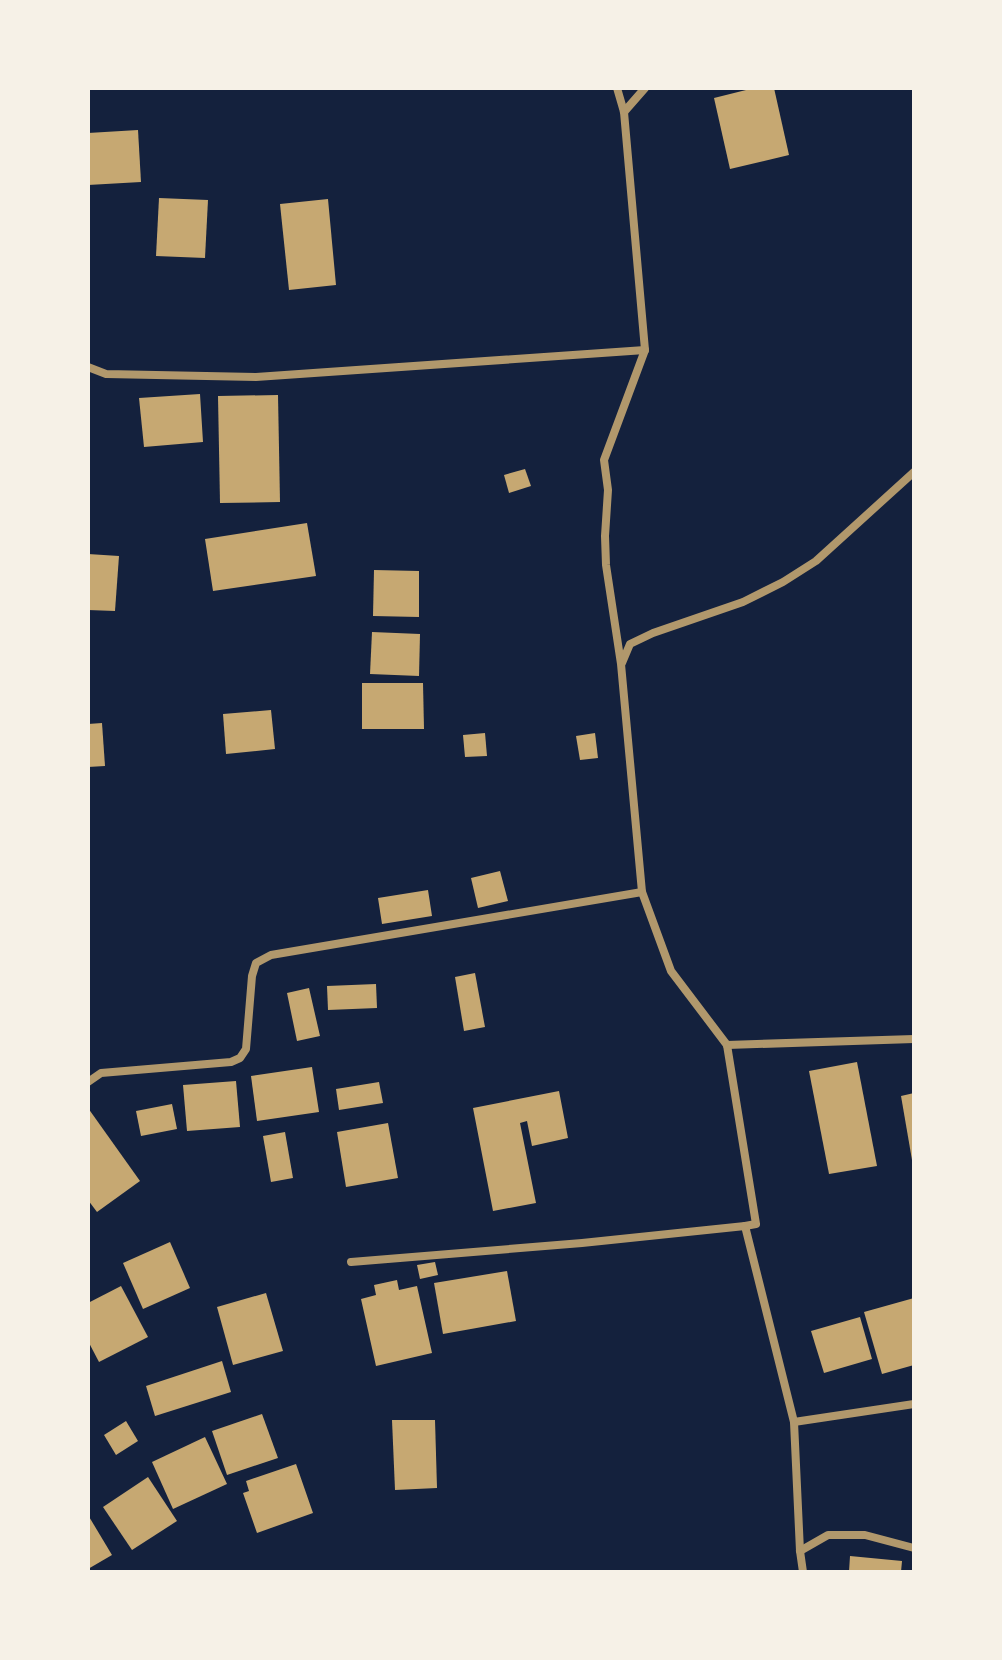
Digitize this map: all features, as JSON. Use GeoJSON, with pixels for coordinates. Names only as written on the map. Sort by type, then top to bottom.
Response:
{"type":"FeatureCollection","features":[{"type":"Feature","properties":{"kind":"street"},"geometry":{"type":"LineString","coordinates":[[351,1262],[552,1246],[756,1224],[727,1045],[671,971],[642,892],[621,664],[606,565],[605,536],[608,490],[604,460],[645,350],[624,112],[617,88]]}},
{"type":"Feature","properties":{"kind":"street"},"geometry":{"type":"LineString","coordinates":[[624,112],[645,88]]}},
{"type":"Feature","properties":{"kind":"street"},"geometry":{"type":"LineString","coordinates":[[88,367],[106,374],[256,377],[645,350]]}},
{"type":"Feature","properties":{"kind":"street"},"geometry":{"type":"LineString","coordinates":[[621,664],[630,644],[743,602],[816,561],[914,472]]}},
{"type":"Feature","properties":{"kind":"street"},"geometry":{"type":"LineString","coordinates":[[88,1082],[101,1073],[231,1062],[240,1058],[246,1049],[252,976],[256,963],[271,955],[642,892]]}},
{"type":"Feature","properties":{"kind":"street"},"geometry":{"type":"LineString","coordinates":[[727,1045],[914,1039]]}},
{"type":"Feature","properties":{"kind":"street"},"geometry":{"type":"LineString","coordinates":[[745,1226],[794,1422],[803,1572]]}},
{"type":"Feature","properties":{"kind":"street"},"geometry":{"type":"LineString","coordinates":[[794,1422],[914,1404]]}},
{"type":"Feature","properties":{"kind":"street"},"geometry":{"type":"LineString","coordinates":[[800,1551],[828,1535],[865,1535],[914,1548]]}},
{"type":"Feature","properties":{"kind":"building"},"geometry":{"type":"Polygon","coordinates":[[[754,88],[774,88],[789,155],[730,169],[714,98],[754,88]]]}},
{"type":"Feature","properties":{"kind":"building"},"geometry":{"type":"Polygon","coordinates":[[[138,130],[141,182],[88,185],[88,133],[138,130]]]}},
{"type":"Feature","properties":{"kind":"building"},"geometry":{"type":"Polygon","coordinates":[[[159,198],[208,200],[205,258],[156,256],[159,198]]]}},
{"type":"Feature","properties":{"kind":"building"},"geometry":{"type":"Polygon","coordinates":[[[328,199],[336,285],[289,290],[280,204],[328,199]]]}},
{"type":"Feature","properties":{"kind":"building"},"geometry":{"type":"Polygon","coordinates":[[[200,394],[203,442],[144,447],[139,398],[200,394]]]}},
{"type":"Feature","properties":{"kind":"building"},"geometry":{"type":"Polygon","coordinates":[[[278,395],[280,502],[220,503],[218,396],[278,395]]]}},
{"type":"Feature","properties":{"kind":"building"},"geometry":{"type":"Polygon","coordinates":[[[525,469],[531,486],[509,493],[504,475],[525,469]]]}},
{"type":"Feature","properties":{"kind":"building"},"geometry":{"type":"Polygon","coordinates":[[[307,523],[316,576],[213,591],[205,539],[307,523]]]}},
{"type":"Feature","properties":{"kind":"building"},"geometry":{"type":"Polygon","coordinates":[[[88,554],[119,556],[115,611],[88,610],[88,554]]]}},
{"type":"Feature","properties":{"kind":"building"},"geometry":{"type":"Polygon","coordinates":[[[374,570],[419,571],[419,617],[373,616],[374,570]]]}},
{"type":"Feature","properties":{"kind":"building"},"geometry":{"type":"Polygon","coordinates":[[[372,632],[420,634],[419,676],[370,674],[372,632]]]}},
{"type":"Feature","properties":{"kind":"building"},"geometry":{"type":"Polygon","coordinates":[[[362,683],[423,683],[424,729],[362,729],[362,683]]]}},
{"type":"Feature","properties":{"kind":"building"},"geometry":{"type":"Polygon","coordinates":[[[271,710],[275,749],[226,754],[223,714],[271,710]]]}},
{"type":"Feature","properties":{"kind":"building"},"geometry":{"type":"Polygon","coordinates":[[[102,723],[105,766],[88,767],[88,724],[102,723]]]}},
{"type":"Feature","properties":{"kind":"building"},"geometry":{"type":"Polygon","coordinates":[[[485,733],[487,756],[465,757],[463,735],[485,733]]]}},
{"type":"Feature","properties":{"kind":"building"},"geometry":{"type":"Polygon","coordinates":[[[595,733],[598,758],[580,760],[576,736],[595,733]]]}},
{"type":"Feature","properties":{"kind":"building"},"geometry":{"type":"Polygon","coordinates":[[[500,871],[508,901],[478,908],[471,878],[500,871]]]}},
{"type":"Feature","properties":{"kind":"building"},"geometry":{"type":"Polygon","coordinates":[[[428,890],[432,916],[382,924],[378,898],[428,890]]]}},
{"type":"Feature","properties":{"kind":"building"},"geometry":{"type":"Polygon","coordinates":[[[475,973],[485,1027],[464,1031],[455,977],[475,973]]]}},
{"type":"Feature","properties":{"kind":"building"},"geometry":{"type":"Polygon","coordinates":[[[376,984],[377,1008],[328,1010],[327,986],[376,984]]]}},
{"type":"Feature","properties":{"kind":"building"},"geometry":{"type":"Polygon","coordinates":[[[309,988],[320,1036],[297,1041],[287,993],[309,988]]]}},
{"type":"Feature","properties":{"kind":"building"},"geometry":{"type":"Polygon","coordinates":[[[857,1062],[877,1166],[829,1174],[809,1071],[857,1062]]]}},
{"type":"Feature","properties":{"kind":"building"},"geometry":{"type":"Polygon","coordinates":[[[312,1067],[319,1112],[257,1121],[251,1076],[312,1067]]]}},
{"type":"Feature","properties":{"kind":"building"},"geometry":{"type":"Polygon","coordinates":[[[236,1081],[240,1127],[187,1131],[183,1085],[236,1081]]]}},
{"type":"Feature","properties":{"kind":"building"},"geometry":{"type":"Polygon","coordinates":[[[379,1082],[383,1103],[339,1110],[336,1089],[379,1082]]]}},
{"type":"Feature","properties":{"kind":"building"},"geometry":{"type":"Polygon","coordinates":[[[559,1091],[568,1138],[532,1146],[527,1121],[520,1123],[536,1203],[493,1211],[473,1108],[559,1091]]]}},
{"type":"Feature","properties":{"kind":"building"},"geometry":{"type":"Polygon","coordinates":[[[914,1093],[914,1160],[912,1160],[901,1096],[914,1093]]]}},
{"type":"Feature","properties":{"kind":"building"},"geometry":{"type":"Polygon","coordinates":[[[172,1104],[177,1129],[141,1136],[136,1111],[172,1104]]]}},
{"type":"Feature","properties":{"kind":"building"},"geometry":{"type":"Polygon","coordinates":[[[88,1108],[140,1181],[97,1212],[88,1200],[88,1108]]]}},
{"type":"Feature","properties":{"kind":"building"},"geometry":{"type":"Polygon","coordinates":[[[388,1123],[398,1178],[346,1187],[337,1132],[388,1123]]]}},
{"type":"Feature","properties":{"kind":"building"},"geometry":{"type":"Polygon","coordinates":[[[285,1132],[293,1178],[271,1182],[263,1136],[285,1132]]]}},
{"type":"Feature","properties":{"kind":"building"},"geometry":{"type":"Polygon","coordinates":[[[170,1242],[190,1288],[143,1309],[123,1263],[170,1242]]]}},
{"type":"Feature","properties":{"kind":"building"},"geometry":{"type":"Polygon","coordinates":[[[435,1262],[438,1275],[420,1279],[417,1265],[435,1262]]]}},
{"type":"Feature","properties":{"kind":"building"},"geometry":{"type":"Polygon","coordinates":[[[507,1271],[516,1321],[443,1334],[434,1283],[507,1271]]]}},
{"type":"Feature","properties":{"kind":"building"},"geometry":{"type":"Polygon","coordinates":[[[397,1280],[399,1290],[417,1286],[432,1353],[376,1366],[361,1299],[376,1295],[374,1285],[397,1280]]]}},
{"type":"Feature","properties":{"kind":"building"},"geometry":{"type":"Polygon","coordinates":[[[121,1286],[148,1337],[99,1362],[88,1341],[88,1303],[121,1286]]]}},
{"type":"Feature","properties":{"kind":"building"},"geometry":{"type":"Polygon","coordinates":[[[266,1293],[283,1351],[233,1365],[217,1307],[266,1293]]]}},
{"type":"Feature","properties":{"kind":"building"},"geometry":{"type":"Polygon","coordinates":[[[914,1298],[914,1365],[882,1374],[864,1312],[914,1298]]]}},
{"type":"Feature","properties":{"kind":"building"},"geometry":{"type":"Polygon","coordinates":[[[860,1317],[872,1359],[824,1373],[811,1331],[860,1317]]]}},
{"type":"Feature","properties":{"kind":"building"},"geometry":{"type":"Polygon","coordinates":[[[222,1361],[231,1392],[155,1416],[146,1386],[222,1361]]]}},
{"type":"Feature","properties":{"kind":"building"},"geometry":{"type":"Polygon","coordinates":[[[262,1414],[278,1458],[227,1475],[212,1431],[262,1414]]]}},
{"type":"Feature","properties":{"kind":"building"},"geometry":{"type":"Polygon","coordinates":[[[392,1420],[435,1420],[437,1488],[395,1490],[392,1420]]]}},
{"type":"Feature","properties":{"kind":"building"},"geometry":{"type":"Polygon","coordinates":[[[126,1421],[138,1441],[116,1455],[104,1435],[126,1421]]]}},
{"type":"Feature","properties":{"kind":"building"},"geometry":{"type":"Polygon","coordinates":[[[205,1437],[227,1484],[173,1509],[152,1462],[205,1437]]]}},
{"type":"Feature","properties":{"kind":"building"},"geometry":{"type":"Polygon","coordinates":[[[296,1464],[313,1513],[257,1533],[243,1493],[249,1491],[246,1481],[296,1464]]]}},
{"type":"Feature","properties":{"kind":"building"},"geometry":{"type":"Polygon","coordinates":[[[148,1477],[177,1521],[132,1550],[103,1507],[148,1477]]]}},
{"type":"Feature","properties":{"kind":"building"},"geometry":{"type":"Polygon","coordinates":[[[88,1515],[112,1555],[88,1569],[88,1515]]]}},
{"type":"Feature","properties":{"kind":"building"},"geometry":{"type":"Polygon","coordinates":[[[850,1556],[902,1561],[901,1572],[849,1572],[850,1556]]]}}]}
